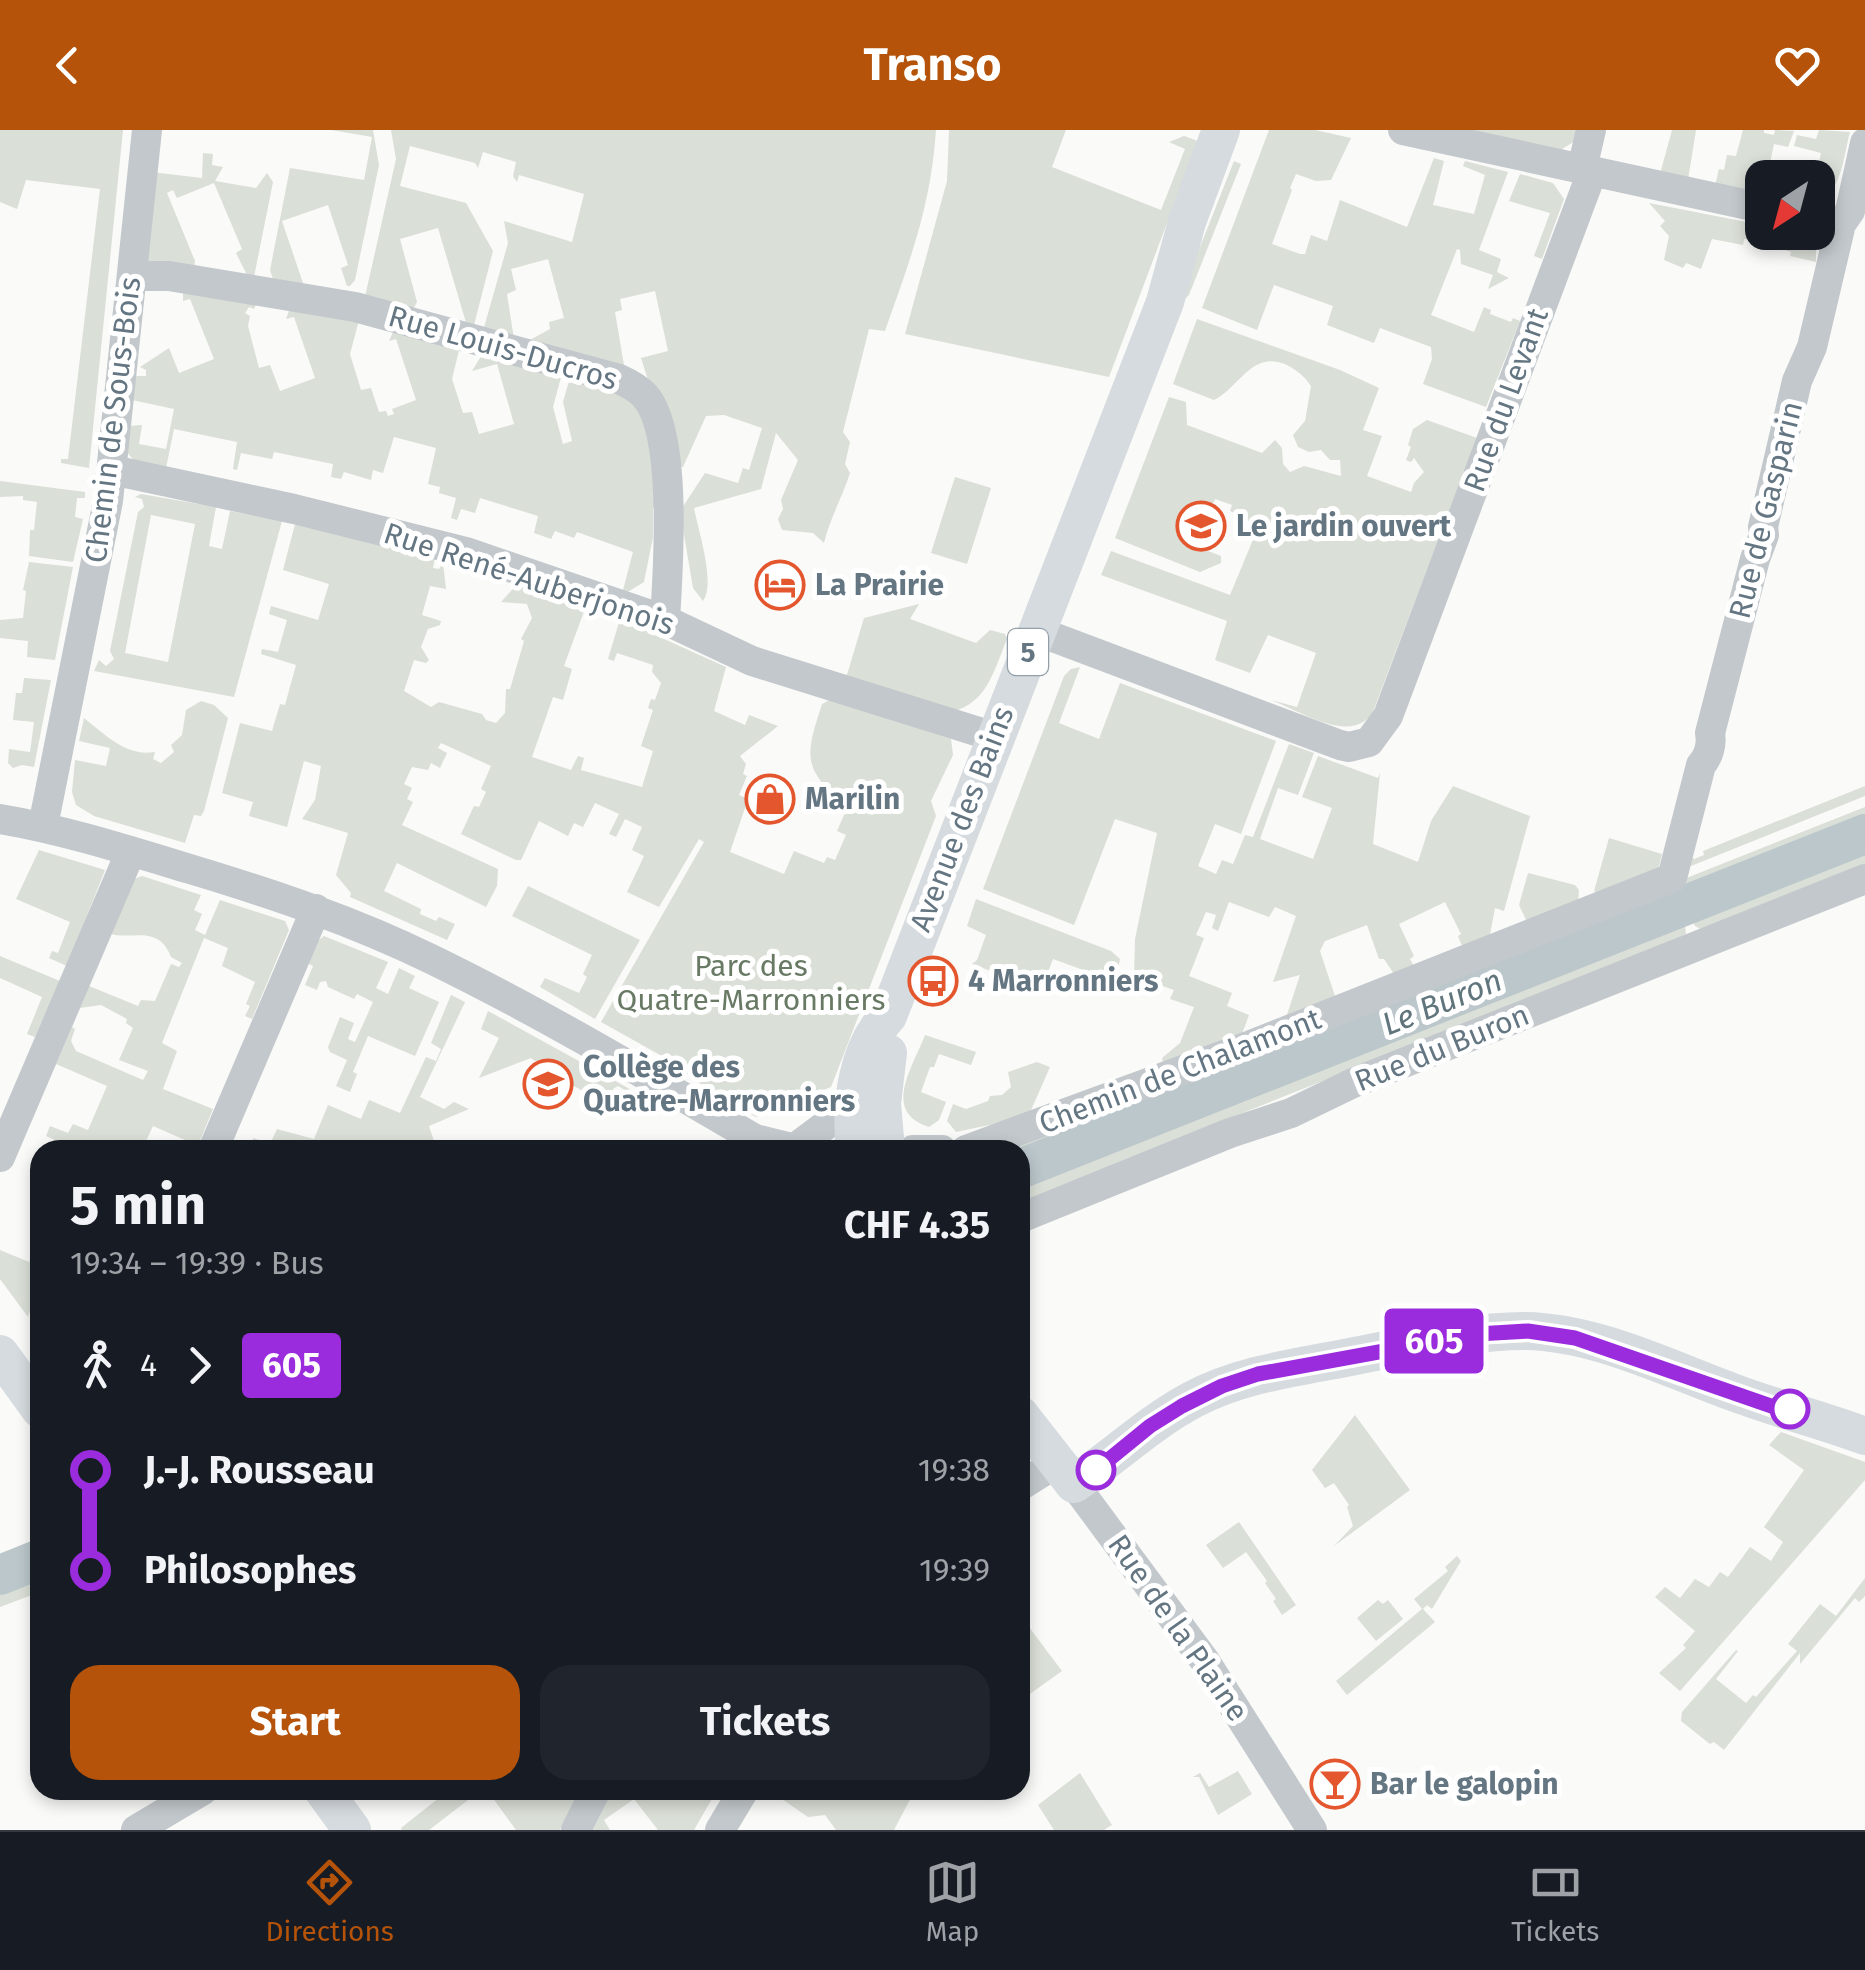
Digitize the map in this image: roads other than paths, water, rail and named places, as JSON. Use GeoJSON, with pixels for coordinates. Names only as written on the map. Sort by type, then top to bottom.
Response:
{"type":"FeatureCollection","features":[{"type":"Feature","properties":{"kind":"main road","name":"Avenue des Bains"},"geometry":{"type":"LineString","coordinates":[[1170,288],[1186,222],[1221,130]]}},
{"type":"Feature","properties":{"kind":"main road","name":"Avenue des Bains"},"geometry":{"type":"LineString","coordinates":[[855,1140],[856,1094],[872,1034],[888,1016],[1170,288],[1203,227],[1242,130]]}},
{"type":"Feature","properties":{"kind":"main road","name":"Avenue des Bains"},"geometry":{"type":"LineString","coordinates":[[885,1140],[882,1104],[890,1038],[888,1016]]}},
{"type":"Feature","properties":{"kind":"main road"},"geometry":{"type":"LineString","coordinates":[[1066,1473],[1182,1406],[1258,1374],[1477,1334],[1528,1331],[1575,1338],[1865,1436]]}},
{"type":"Feature","properties":{"kind":"main road"},"geometry":{"type":"LineString","coordinates":[[0,1354],[30,1394]]}},
{"type":"Feature","properties":{"kind":"main road","name":"Rue de la Plaine"},"geometry":{"type":"LineString","coordinates":[[1030,1424],[1066,1473]]}},
{"type":"Feature","properties":{"kind":"main road"},"geometry":{"type":"LineString","coordinates":[[330,1800],[352,1830]]}},
{"type":"Feature","properties":{"kind":"street","name":"Chemin de Sous-Bois"},"geometry":{"type":"LineString","coordinates":[[42,826],[108,500],[147,130]]}},
{"type":"Feature","properties":{"kind":"street"},"geometry":{"type":"LineString","coordinates":[[1404,130],[1745,204]]}},
{"type":"Feature","properties":{"kind":"street","name":"Rue du Levant"},"geometry":{"type":"LineString","coordinates":[[1037,631],[1332,742],[1349,747],[1369,742],[1388,716],[1587,171],[1592,130]]}},
{"type":"Feature","properties":{"kind":"street","name":"Rue de Gasparin"},"geometry":{"type":"LineString","coordinates":[[1672,878],[1712,741],[1710,733],[1754,559],[1764,534],[1797,381],[1812,347],[1865,143]]}},
{"type":"Feature","properties":{"kind":"street","name":"Rue Louis-Ducros"},"geometry":{"type":"LineString","coordinates":[[132,276],[170,276],[355,307],[619,378],[634,386],[653,408],[664,453],[669,522],[665,620]]}},
{"type":"Feature","properties":{"kind":"street","name":"Rue René-Auberjonois"},"geometry":{"type":"LineString","coordinates":[[112,470],[294,508],[466,552],[665,620],[752,661],[995,737]]}},
{"type":"Feature","properties":{"kind":"street"},"geometry":{"type":"LineString","coordinates":[[0,818],[131,850],[316,909],[457,972],[760,1140]]}},
{"type":"Feature","properties":{"kind":"street"},"geometry":{"type":"LineString","coordinates":[[0,1156],[131,850]]}},
{"type":"Feature","properties":{"kind":"street","name":"Chemin de Chalamont"},"geometry":{"type":"LineString","coordinates":[[993,1140],[1251,1044],[1672,878]]}},
{"type":"Feature","properties":{"kind":"street","name":"Rue du Buron"},"geometry":{"type":"LineString","coordinates":[[1030,1214],[1230,1133],[1290,1113],[1353,1083],[1865,879]]}},
{"type":"Feature","properties":{"kind":"street"},"geometry":{"type":"LineString","coordinates":[[217,1140],[316,909]]}},
{"type":"Feature","properties":{"kind":"street"},"geometry":{"type":"LineString","coordinates":[[809,1140],[842,1113],[856,1094]]}},
{"type":"Feature","properties":{"kind":"street"},"geometry":{"type":"LineString","coordinates":[[1030,1483],[1066,1473]]}},
{"type":"Feature","properties":{"kind":"street","name":"Rue de la Plaine"},"geometry":{"type":"LineString","coordinates":[[1066,1473],[1205,1661],[1312,1830]]}},
{"type":"Feature","properties":{"kind":"street"},"geometry":{"type":"LineString","coordinates":[[136,1830],[186,1800]]}},
{"type":"Feature","properties":{"kind":"street"},"geometry":{"type":"LineString","coordinates":[[576,1830],[591,1800]]}},
{"type":"Feature","properties":{"kind":"street"},"geometry":{"type":"LineString","coordinates":[[720,1830],[738,1800]]}},
{"type":"Feature","properties":{"kind":"waterway","name":"Le Buron"},"geometry":{"type":"LineString","coordinates":[[1030,1165],[1865,834]]}},
{"type":"Feature","properties":{"kind":"waterway","name":"Le Buron"},"geometry":{"type":"LineString","coordinates":[[0,1575],[30,1563]]}},
{"type":"Feature","properties":{"kind":"place","name":"Le jardin ouvert"},"geometry":{"type":"Point","coordinates":[1201,526]}},
{"type":"Feature","properties":{"kind":"place","name":"La Prairie"},"geometry":{"type":"Point","coordinates":[780,585]}},
{"type":"Feature","properties":{"kind":"place","name":"Marilin"},"geometry":{"type":"Point","coordinates":[770,799]}},
{"type":"Feature","properties":{"kind":"place","name":"4 Marronniers"},"geometry":{"type":"Point","coordinates":[933,981]}},
{"type":"Feature","properties":{"kind":"place","name":"Collège des Quatre-Marronniers"},"geometry":{"type":"Point","coordinates":[548,1084]}},
{"type":"Feature","properties":{"kind":"place","name":"Bar le galopin"},"geometry":{"type":"Point","coordinates":[1335,1784]}},
{"type":"Feature","properties":{"kind":"park label","name":"Parc des Quatre-Marronniers"},"geometry":{"type":"Point","coordinates":[751,983]}}]}
